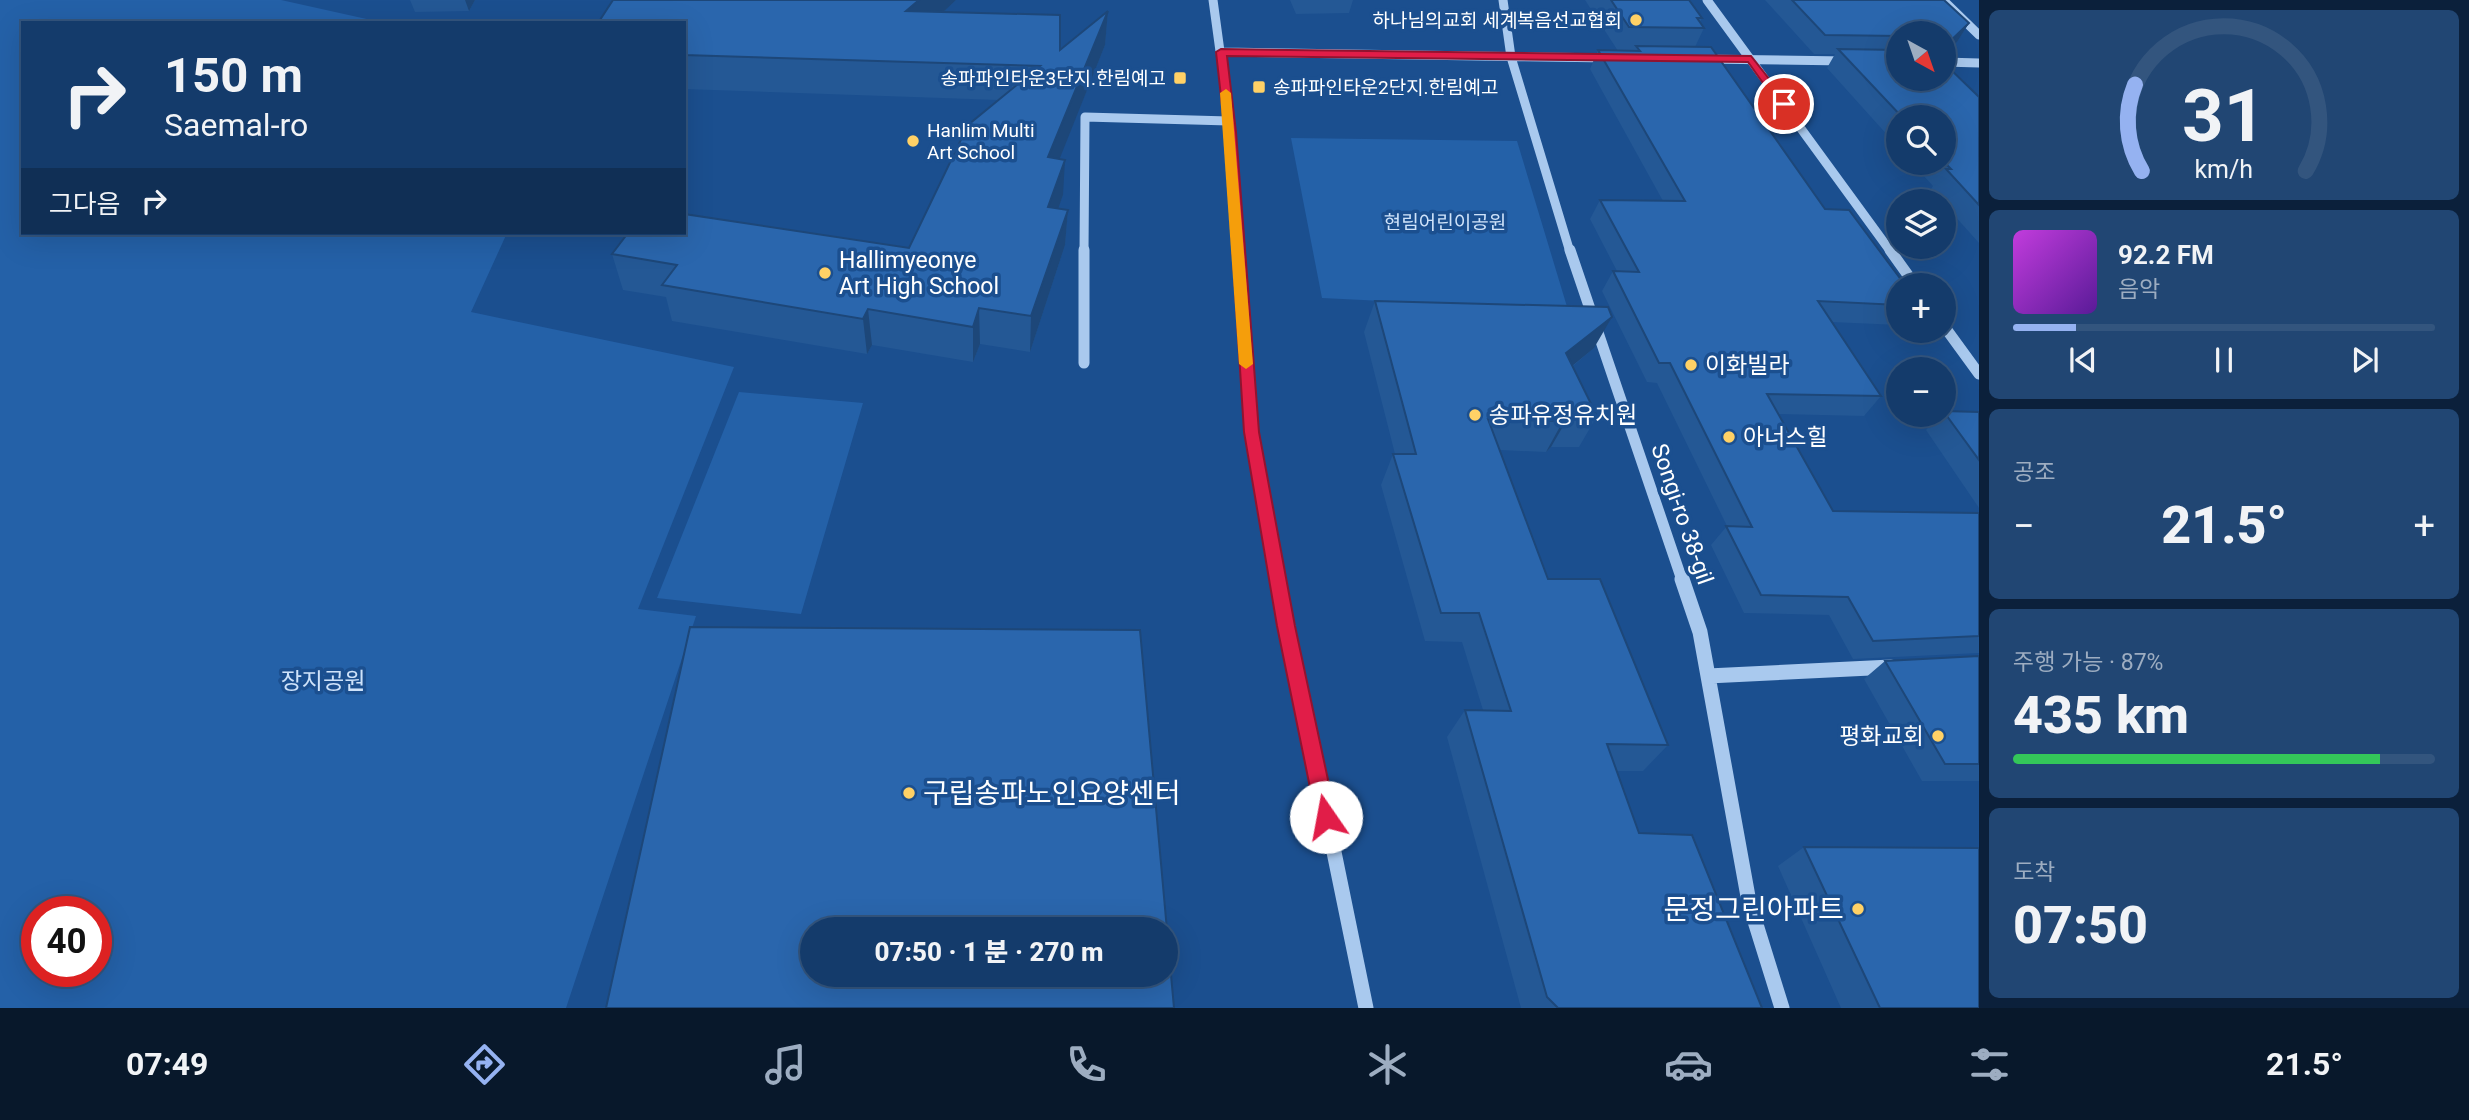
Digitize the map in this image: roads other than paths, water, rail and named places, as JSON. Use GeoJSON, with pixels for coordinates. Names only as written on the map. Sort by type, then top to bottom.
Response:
{"type":"FeatureCollection","features":[{"type":"Feature","properties":{"kind":"street"},"geometry":{"type":"LineString","coordinates":[[1213,0],[1229,121],[1252,432],[1286,626],[1366,1008]]}},
{"type":"Feature","properties":{"kind":"street","name":"Songi-ro 38-gil"},"geometry":{"type":"LineString","coordinates":[[1503,0],[1511,57],[1548,187],[1700,632],[1749,902],[1782,1008]]}},
{"type":"Feature","properties":{"kind":"street"},"geometry":{"type":"LineString","coordinates":[[1707,0],[1906,273]]}},
{"type":"Feature","properties":{"kind":"street"},"geometry":{"type":"LineString","coordinates":[[1944,0],[1979,35]]}},
{"type":"Feature","properties":{"kind":"street"},"geometry":{"type":"LineString","coordinates":[[1221,52],[1618,58]]}},
{"type":"Feature","properties":{"kind":"street"},"geometry":{"type":"LineString","coordinates":[[1698,59],[1858,61]]}},
{"type":"Feature","properties":{"kind":"street"},"geometry":{"type":"LineString","coordinates":[[1956,62],[1979,63]]}},
{"type":"Feature","properties":{"kind":"street"},"geometry":{"type":"LineString","coordinates":[[1084,363],[1085,117],[1229,121]]}},
{"type":"Feature","properties":{"kind":"street"},"geometry":{"type":"LineString","coordinates":[[1956,342],[1979,374]]}},
{"type":"Feature","properties":{"kind":"street"},"geometry":{"type":"LineString","coordinates":[[1708,676],[1911,667]]}},
{"type":"Feature","properties":{"kind":"place","name":"하나님의교회 세계복음선교협회"},"geometry":{"type":"Point","coordinates":[1636,20]}},
{"type":"Feature","properties":{"kind":"place","name":"송파파인타운3단지.한림예고"},"geometry":{"type":"Point","coordinates":[1180,78]}},
{"type":"Feature","properties":{"kind":"place","name":"송파파인타운2단지.한림예고"},"geometry":{"type":"Point","coordinates":[1259,87]}},
{"type":"Feature","properties":{"kind":"place","name":"Hanlim Multi Art School"},"geometry":{"type":"Point","coordinates":[913,141]}},
{"type":"Feature","properties":{"kind":"place","name":"Hallimyeonye Art High School"},"geometry":{"type":"Point","coordinates":[825,273]}},
{"type":"Feature","properties":{"kind":"place","name":"이화빌라"},"geometry":{"type":"Point","coordinates":[1691,365]}},
{"type":"Feature","properties":{"kind":"place","name":"송파유정유치원"},"geometry":{"type":"Point","coordinates":[1475,415]}},
{"type":"Feature","properties":{"kind":"place","name":"아너스힐"},"geometry":{"type":"Point","coordinates":[1729,437]}},
{"type":"Feature","properties":{"kind":"place","name":"평화교회"},"geometry":{"type":"Point","coordinates":[1938,736]}},
{"type":"Feature","properties":{"kind":"place","name":"구립송파노인요양센터"},"geometry":{"type":"Point","coordinates":[909,793]}},
{"type":"Feature","properties":{"kind":"place","name":"문정그린아파트"},"geometry":{"type":"Point","coordinates":[1858,909]}},
{"type":"Feature","properties":{"kind":"park label","name":"현림어린이공원"},"geometry":{"type":"Point","coordinates":[1445,222]}},
{"type":"Feature","properties":{"kind":"park label","name":"장지공원"},"geometry":{"type":"Point","coordinates":[323,681]}}]}
